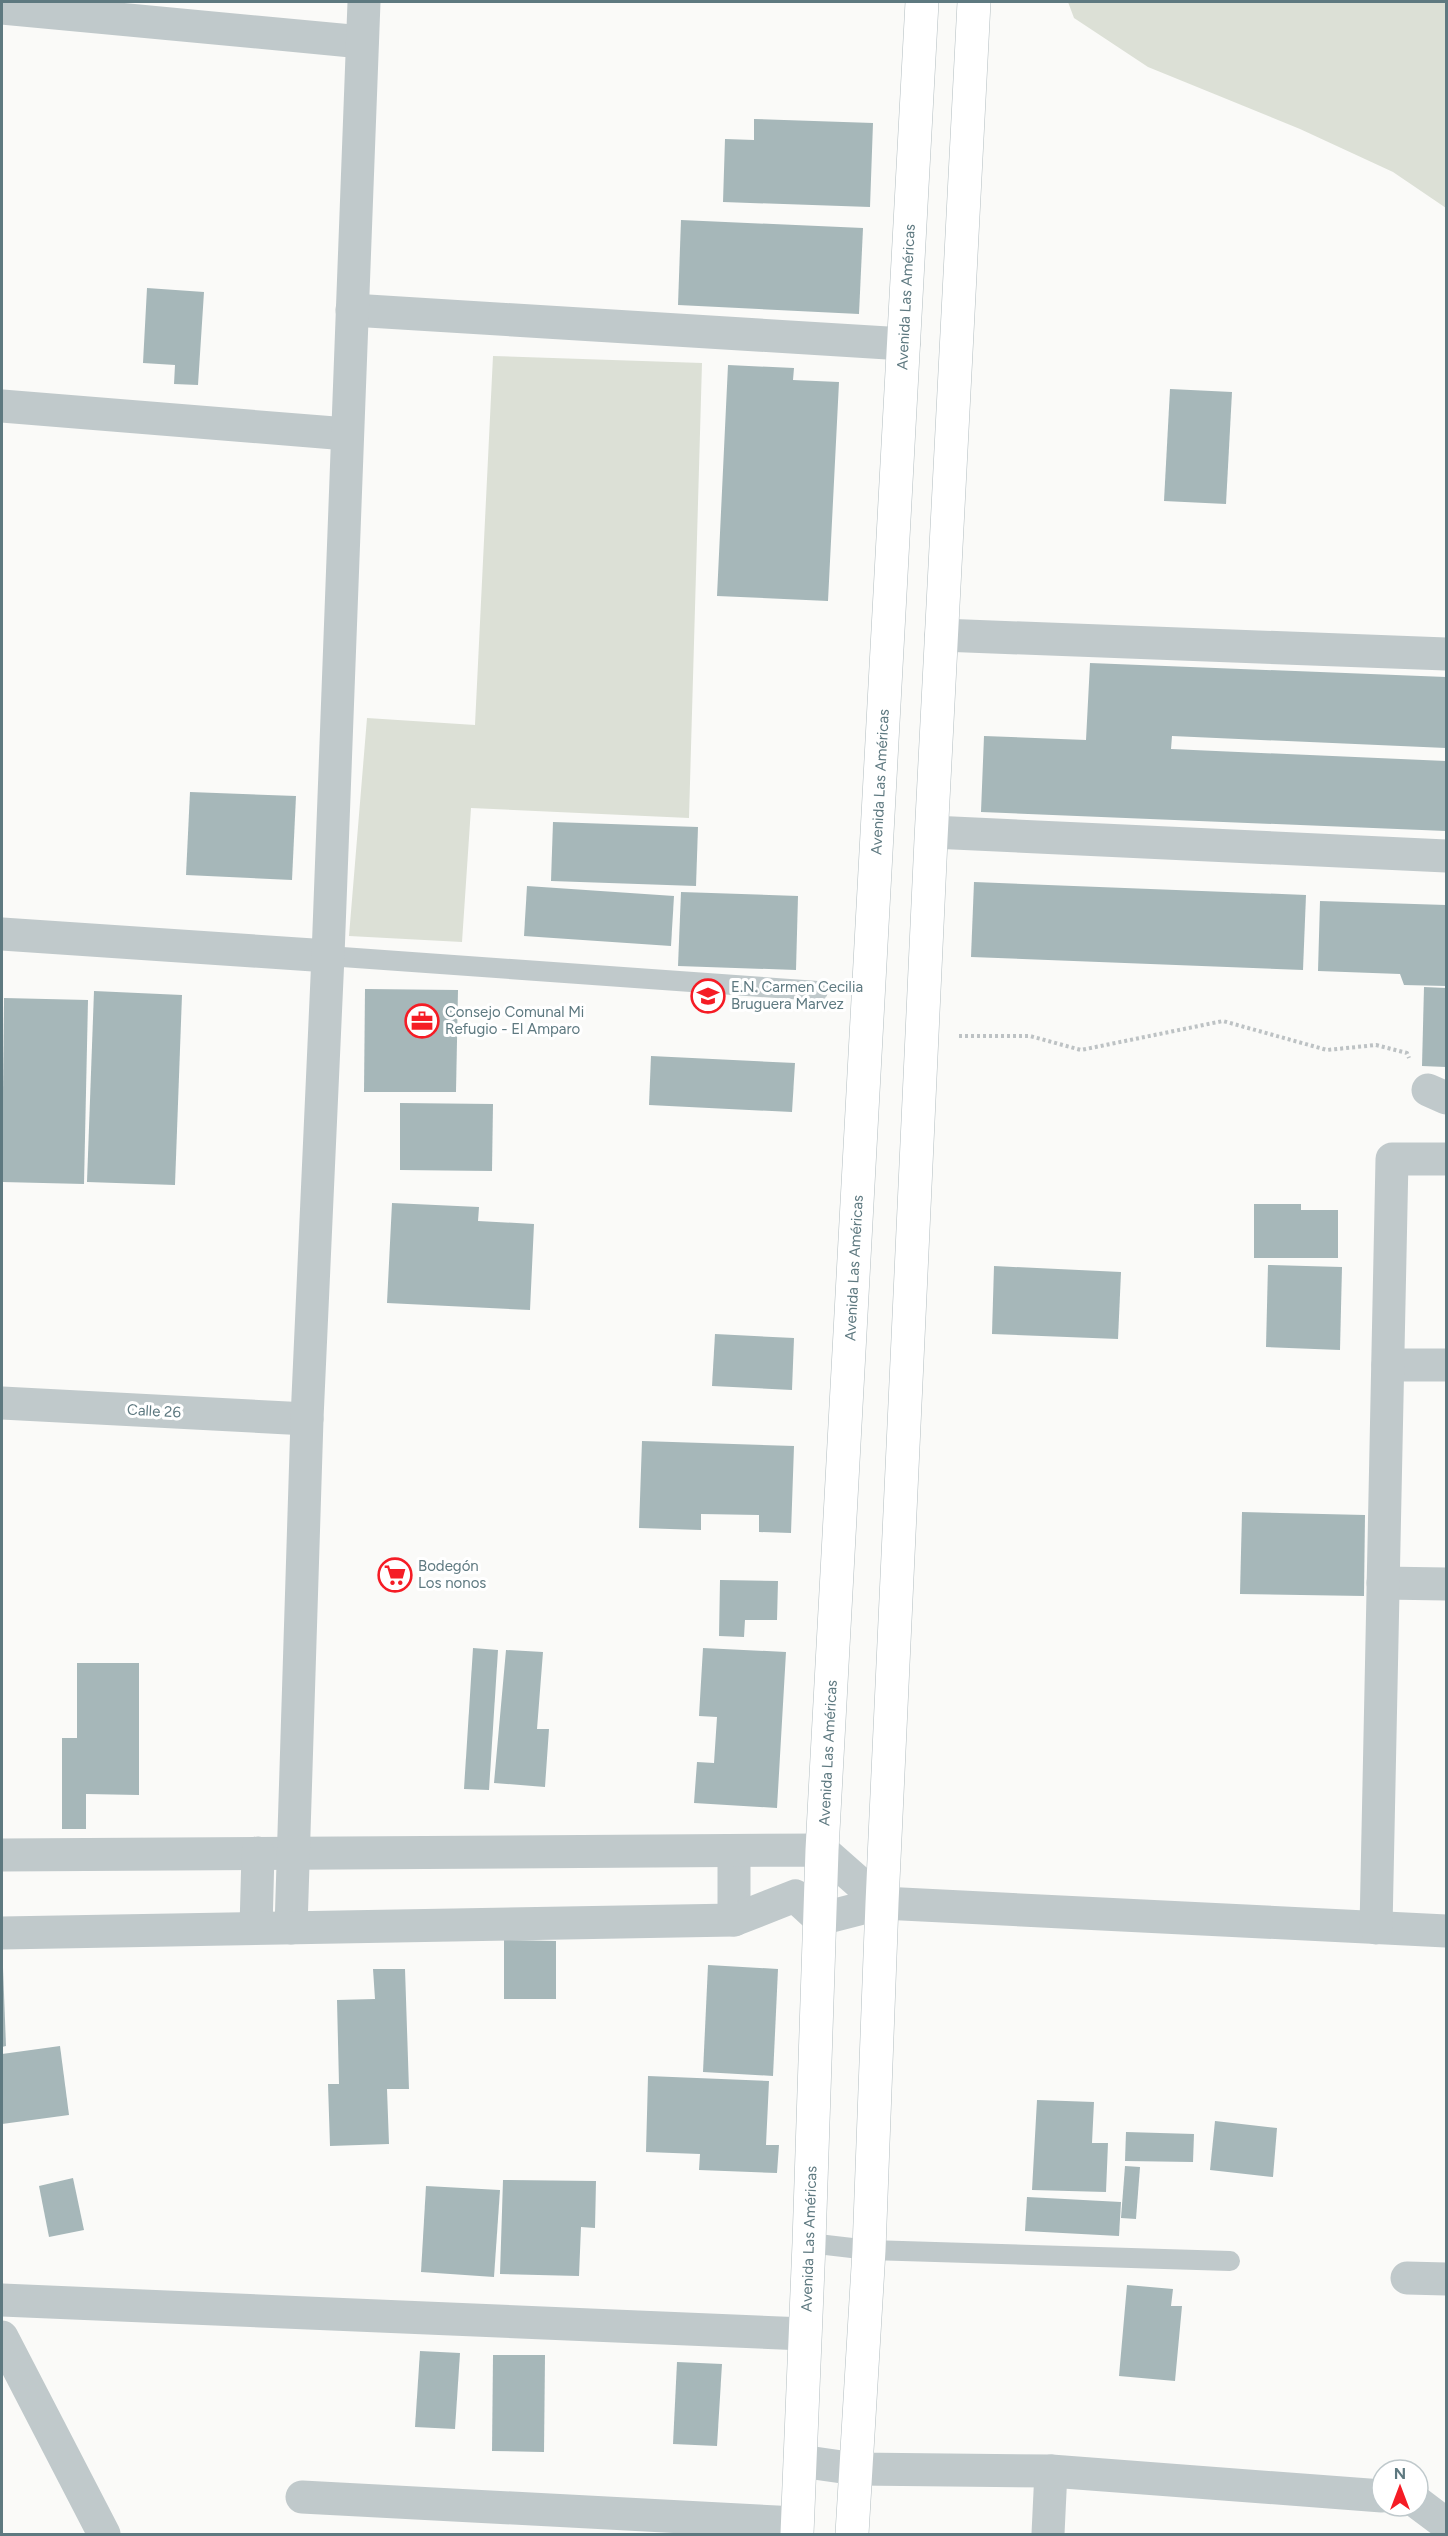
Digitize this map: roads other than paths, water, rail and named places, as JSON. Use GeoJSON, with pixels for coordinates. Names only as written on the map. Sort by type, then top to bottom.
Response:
{"type":"FeatureCollection","features":[{"type":"Feature","properties":{"kind":"main road","name":"Avenida Las Américas"},"geometry":{"type":"LineString","coordinates":[[797,2529],[822,1850],[922,2]]}},
{"type":"Feature","properties":{"kind":"main road"},"geometry":{"type":"LineString","coordinates":[[852,2535],[869,2250],[882,1903],[922,1036],[974,2]]}},
{"type":"Feature","properties":{"kind":"street"},"geometry":{"type":"LineString","coordinates":[[291,1928],[307,1419],[328,956],[364,2]]}},
{"type":"Feature","properties":{"kind":"street"},"geometry":{"type":"LineString","coordinates":[[2,8],[99,10],[362,42]]}},
{"type":"Feature","properties":{"kind":"street"},"geometry":{"type":"LineString","coordinates":[[352,310],[904,344]]}},
{"type":"Feature","properties":{"kind":"street"},"geometry":{"type":"LineString","coordinates":[[2,406],[347,434]]}},
{"type":"Feature","properties":{"kind":"street"},"geometry":{"type":"LineString","coordinates":[[941,635],[1446,654]]}},
{"type":"Feature","properties":{"kind":"street"},"geometry":{"type":"LineString","coordinates":[[932,832],[1446,856]]}},
{"type":"Feature","properties":{"kind":"street"},"geometry":{"type":"LineString","coordinates":[[2,934],[328,956]]}},
{"type":"Feature","properties":{"kind":"street"},"geometry":{"type":"LineString","coordinates":[[1376,1929],[1392,1159],[1446,1159]]}},
{"type":"Feature","properties":{"kind":"street"},"geometry":{"type":"LineString","coordinates":[[1388,1365],[1446,1365]]}},
{"type":"Feature","properties":{"kind":"street","name":"Calle 26"},"geometry":{"type":"LineString","coordinates":[[2,1403],[307,1419]]}},
{"type":"Feature","properties":{"kind":"street"},"geometry":{"type":"LineString","coordinates":[[1383,1583],[1446,1584]]}},
{"type":"Feature","properties":{"kind":"street"},"geometry":{"type":"LineString","coordinates":[[2,1855],[822,1850],[882,1903]]}},
{"type":"Feature","properties":{"kind":"street"},"geometry":{"type":"LineString","coordinates":[[734,1851],[734,1920]]}},
{"type":"Feature","properties":{"kind":"street"},"geometry":{"type":"LineString","coordinates":[[256,1929],[258,1853]]}},
{"type":"Feature","properties":{"kind":"street"},"geometry":{"type":"LineString","coordinates":[[2,1933],[734,1920],[795,1896],[820,1919],[882,1903],[1446,1931]]}},
{"type":"Feature","properties":{"kind":"street"},"geometry":{"type":"LineString","coordinates":[[1407,2278],[1446,2279]]}},
{"type":"Feature","properties":{"kind":"street"},"geometry":{"type":"LineString","coordinates":[[2,2300],[805,2334]]}},
{"type":"Feature","properties":{"kind":"street"},"geometry":{"type":"LineString","coordinates":[[2,2337],[104,2535]]}},
{"type":"Feature","properties":{"kind":"street"},"geometry":{"type":"LineString","coordinates":[[800,2461],[856,2469],[1051,2471],[1370,2495]]}},
{"type":"Feature","properties":{"kind":"street"},"geometry":{"type":"LineString","coordinates":[[1048,2535],[1051,2471]]}},
{"type":"Feature","properties":{"kind":"street"},"geometry":{"type":"LineString","coordinates":[[302,2497],[797,2529]]}},
{"type":"Feature","properties":{"kind":"street"},"geometry":{"type":"LineString","coordinates":[[1430,2512],[1446,2524]]}},
{"type":"Feature","properties":{"kind":"lane"},"geometry":{"type":"LineString","coordinates":[[328,956],[818,992]]}},
{"type":"Feature","properties":{"kind":"lane"},"geometry":{"type":"LineString","coordinates":[[809,2243],[869,2250],[1230,2261]]}},
{"type":"Feature","properties":{"kind":"place","name":"E.N. Carmen Cecilia Bruguera Marvez"},"geometry":{"type":"Point","coordinates":[708,996]}},
{"type":"Feature","properties":{"kind":"place","name":"Consejo Comunal Mi Refugio - El Amparo"},"geometry":{"type":"Point","coordinates":[422,1021]}},
{"type":"Feature","properties":{"kind":"place","name":"Bodegón Los nonos"},"geometry":{"type":"Point","coordinates":[395,1575]}}]}
